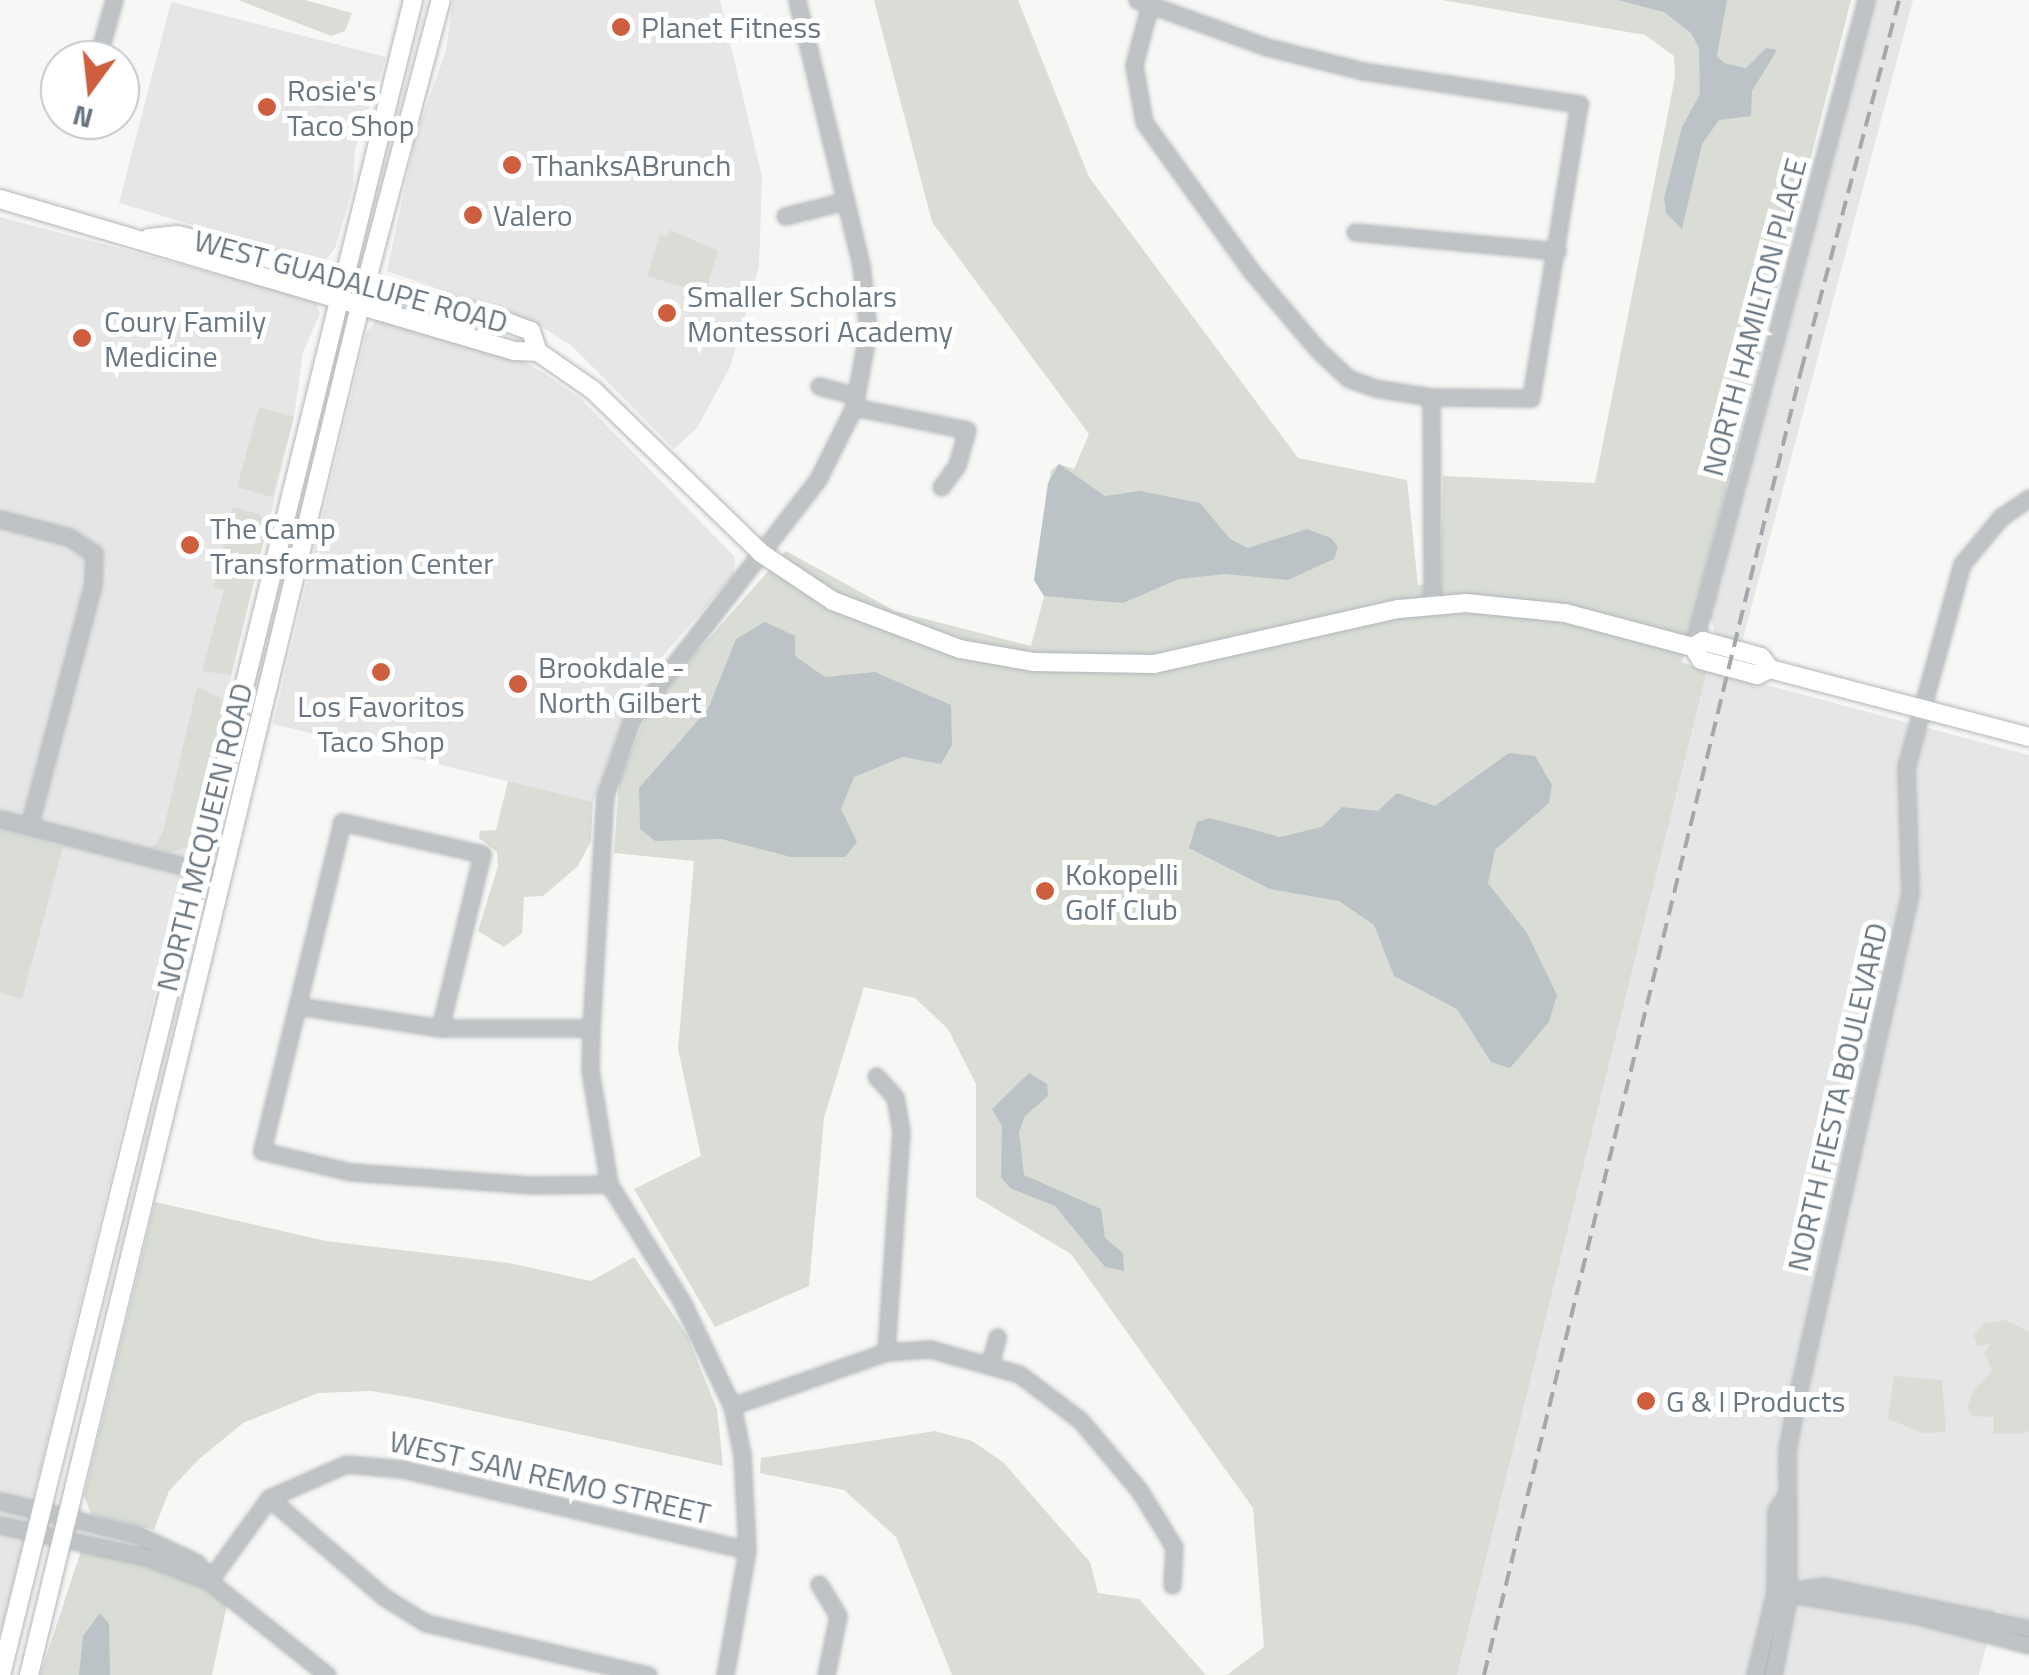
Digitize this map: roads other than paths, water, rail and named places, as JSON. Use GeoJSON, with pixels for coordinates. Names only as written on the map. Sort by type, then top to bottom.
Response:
{"type":"FeatureCollection","features":[{"type":"Feature","properties":{"kind":"main road","name":"NORTH MCQUEEN ROAD"},"geometry":{"type":"LineString","coordinates":[[1,1675],[340,276],[413,0]]}},
{"type":"Feature","properties":{"kind":"main road"},"geometry":{"type":"LineString","coordinates":[[424,0],[420,18],[434,26]]}},
{"type":"Feature","properties":{"kind":"main road","name":"NORTH MCQUEEN ROAD"},"geometry":{"type":"LineString","coordinates":[[29,1675],[364,293],[441,0]]}},
{"type":"Feature","properties":{"kind":"main road","name":"WEST GUADALUPE ROAD"},"geometry":{"type":"LineString","coordinates":[[1,202],[149,238],[174,253],[336,296],[364,293],[531,331],[538,352],[593,390],[761,554],[834,601],[960,650],[1033,662],[1122,666],[1189,659],[1432,604],[1543,609],[1692,647],[1704,641],[1761,656],[1770,669],[2029,737]]}},
{"type":"Feature","properties":{"kind":"main road","name":"WEST GUADALUPE ROAD"},"geometry":{"type":"LineString","coordinates":[[149,238],[178,235],[340,276],[364,293]]}},
{"type":"Feature","properties":{"kind":"main road"},"geometry":{"type":"LineString","coordinates":[[256,622],[282,629]]}},
{"type":"Feature","properties":{"kind":"street"},"geometry":{"type":"LineString","coordinates":[[103,40],[114,0]]}},
{"type":"Feature","properties":{"kind":"street"},"geometry":{"type":"LineString","coordinates":[[726,1675],[748,1550],[744,1469],[732,1406],[682,1302],[609,1184],[598,1139],[591,1028],[610,772],[644,696],[818,479],[855,401],[868,330],[845,201],[798,0]]}},
{"type":"Feature","properties":{"kind":"street","name":"NORTH HAMILTON PLACE"},"geometry":{"type":"LineString","coordinates":[[1692,647],[1866,0]]}},
{"type":"Feature","properties":{"kind":"street"},"geometry":{"type":"LineString","coordinates":[[1143,4],[1363,71],[1579,104],[1531,398],[1431,398],[1348,378],[1252,272],[1144,122],[1134,65],[1143,4]]}},
{"type":"Feature","properties":{"kind":"street"},"geometry":{"type":"LineString","coordinates":[[785,216],[845,201]]}},
{"type":"Feature","properties":{"kind":"street"},"geometry":{"type":"LineString","coordinates":[[1355,232],[1558,250]]}},
{"type":"Feature","properties":{"kind":"street"},"geometry":{"type":"LineString","coordinates":[[819,386],[855,401],[966,430],[957,465],[941,487]]}},
{"type":"Feature","properties":{"kind":"street"},"geometry":{"type":"LineString","coordinates":[[1431,398],[1432,604]]}},
{"type":"Feature","properties":{"kind":"street","name":"NORTH FIESTA BOULEVARD"},"geometry":{"type":"LineString","coordinates":[[1772,1675],[1792,1511],[1786,1496],[1795,1406],[1910,893],[1906,768],[1962,564],[2001,517],[2029,498]]}},
{"type":"Feature","properties":{"kind":"street"},"geometry":{"type":"LineString","coordinates":[[0,519],[69,536],[94,553],[93,584],[29,826]]}},
{"type":"Feature","properties":{"kind":"street"},"geometry":{"type":"LineString","coordinates":[[0,819],[222,876]]}},
{"type":"Feature","properties":{"kind":"street"},"geometry":{"type":"LineString","coordinates":[[440,1028],[482,854],[342,822],[262,1151],[352,1172],[531,1186],[609,1184]]}},
{"type":"Feature","properties":{"kind":"street"},"geometry":{"type":"LineString","coordinates":[[299,1006],[440,1028],[591,1028]]}},
{"type":"Feature","properties":{"kind":"street"},"geometry":{"type":"LineString","coordinates":[[876,1076],[895,1097],[901,1131],[886,1352]]}},
{"type":"Feature","properties":{"kind":"street"},"geometry":{"type":"LineString","coordinates":[[990,1364],[998,1337]]}},
{"type":"Feature","properties":{"kind":"street"},"geometry":{"type":"LineString","coordinates":[[732,1406],[886,1352],[930,1349],[1019,1374],[1080,1420],[1139,1490],[1174,1547],[1172,1585]]}},
{"type":"Feature","properties":{"kind":"street","name":"WEST SAN REMO STREET"},"geometry":{"type":"LineString","coordinates":[[209,1581],[269,1498],[303,1478],[346,1464],[374,1464],[748,1550]]}},
{"type":"Feature","properties":{"kind":"street"},"geometry":{"type":"LineString","coordinates":[[269,1498],[384,1597],[426,1623],[648,1675]]}},
{"type":"Feature","properties":{"kind":"street"},"geometry":{"type":"LineString","coordinates":[[0,1501],[41,1511],[65,1526],[209,1581],[323,1674]]}},
{"type":"Feature","properties":{"kind":"street"},"geometry":{"type":"LineString","coordinates":[[0,1525],[36,1530],[65,1526]]}},
{"type":"Feature","properties":{"kind":"street"},"geometry":{"type":"LineString","coordinates":[[819,1584],[838,1616],[826,1675]]}},
{"type":"Feature","properties":{"kind":"street"},"geometry":{"type":"LineString","coordinates":[[1781,1593],[1806,1585],[1897,1596],[2029,1628]]}},
{"type":"Feature","properties":{"kind":"street"},"geometry":{"type":"LineString","coordinates":[[1781,1593],[1916,1615],[2029,1646]]}},
{"type":"Feature","properties":{"kind":"street","name":"NORTH FIESTA BOULEVARD"},"geometry":{"type":"LineString","coordinates":[[1755,1675],[1781,1593]]}},
{"type":"Feature","properties":{"kind":"railway"},"geometry":{"type":"LineString","coordinates":[[1484,1675],[1801,371],[1899,0]]}},
{"type":"Feature","properties":{"kind":"place","name":"Planet Fitness"},"geometry":{"type":"Point","coordinates":[621,27]}},
{"type":"Feature","properties":{"kind":"place","name":"Rosie's Taco Shop"},"geometry":{"type":"Point","coordinates":[267,107]}},
{"type":"Feature","properties":{"kind":"place","name":"ThanksABrunch"},"geometry":{"type":"Point","coordinates":[512,165]}},
{"type":"Feature","properties":{"kind":"place","name":"Valero"},"geometry":{"type":"Point","coordinates":[473,215]}},
{"type":"Feature","properties":{"kind":"place","name":"Smaller Scholars Montessori Academy"},"geometry":{"type":"Point","coordinates":[667,313]}},
{"type":"Feature","properties":{"kind":"place","name":"Coury Family Medicine"},"geometry":{"type":"Point","coordinates":[82,338]}},
{"type":"Feature","properties":{"kind":"place","name":"The Camp Transformation Center"},"geometry":{"type":"Point","coordinates":[190,545]}},
{"type":"Feature","properties":{"kind":"place","name":"Los Favoritos Taco Shop"},"geometry":{"type":"Point","coordinates":[381,672]}},
{"type":"Feature","properties":{"kind":"place","name":"Brookdale - North Gilbert"},"geometry":{"type":"Point","coordinates":[518,684]}},
{"type":"Feature","properties":{"kind":"place","name":"Kokopelli Golf Club"},"geometry":{"type":"Point","coordinates":[1045,891]}},
{"type":"Feature","properties":{"kind":"place","name":"G & I Products"},"geometry":{"type":"Point","coordinates":[1646,1401]}}]}
